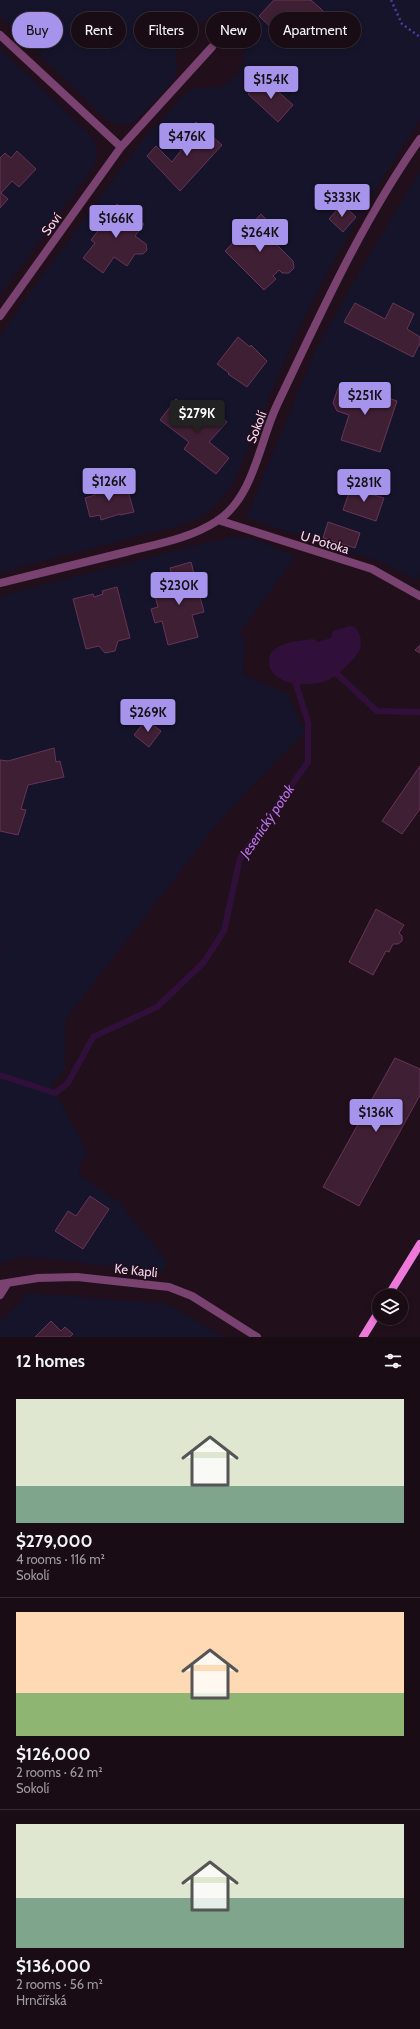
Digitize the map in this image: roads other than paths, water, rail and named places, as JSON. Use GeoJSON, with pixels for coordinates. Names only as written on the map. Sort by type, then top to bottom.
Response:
{"type":"FeatureCollection","features":[{"type":"Feature","properties":{"kind":"street"},"geometry":{"type":"LineString","coordinates":[[0,35],[121,147]]}},
{"type":"Feature","properties":{"kind":"street","name":"Soví"},"geometry":{"type":"LineString","coordinates":[[0,316],[121,147],[211,48]]}},
{"type":"Feature","properties":{"kind":"street","name":"Sokolí"},"geometry":{"type":"LineString","coordinates":[[0,583],[185,537],[218,520],[239,497],[248,482],[276,408],[349,259],[401,166],[420,139]]}},
{"type":"Feature","properties":{"kind":"street","name":"U Potoka"},"geometry":{"type":"LineString","coordinates":[[218,520],[372,569],[420,596]]}},
{"type":"Feature","properties":{"kind":"street"},"geometry":{"type":"LineString","coordinates":[[392,1289],[420,1244]]}},
{"type":"Feature","properties":{"kind":"street","name":"Ke Kapli"},"geometry":{"type":"LineString","coordinates":[[4,1284],[38,1278],[77,1277],[169,1286],[192,1296],[257,1337]]}},
{"type":"Feature","properties":{"kind":"street"},"geometry":{"type":"LineString","coordinates":[[0,1295],[4,1284]]}},
{"type":"Feature","properties":{"kind":"street"},"geometry":{"type":"LineString","coordinates":[[364,1337],[372,1323]]}},
{"type":"Feature","properties":{"kind":"waterway","name":"Jesenický potok"},"geometry":{"type":"LineString","coordinates":[[331,672],[337,674],[377,711],[420,712]]}},
{"type":"Feature","properties":{"kind":"waterway","name":"Jesenický potok"},"geometry":{"type":"LineString","coordinates":[[0,1075],[55,1093],[68,1083],[93,1037],[157,1007],[204,962],[224,931],[240,858],[308,762],[308,722],[296,684],[301,679]]}}]}
